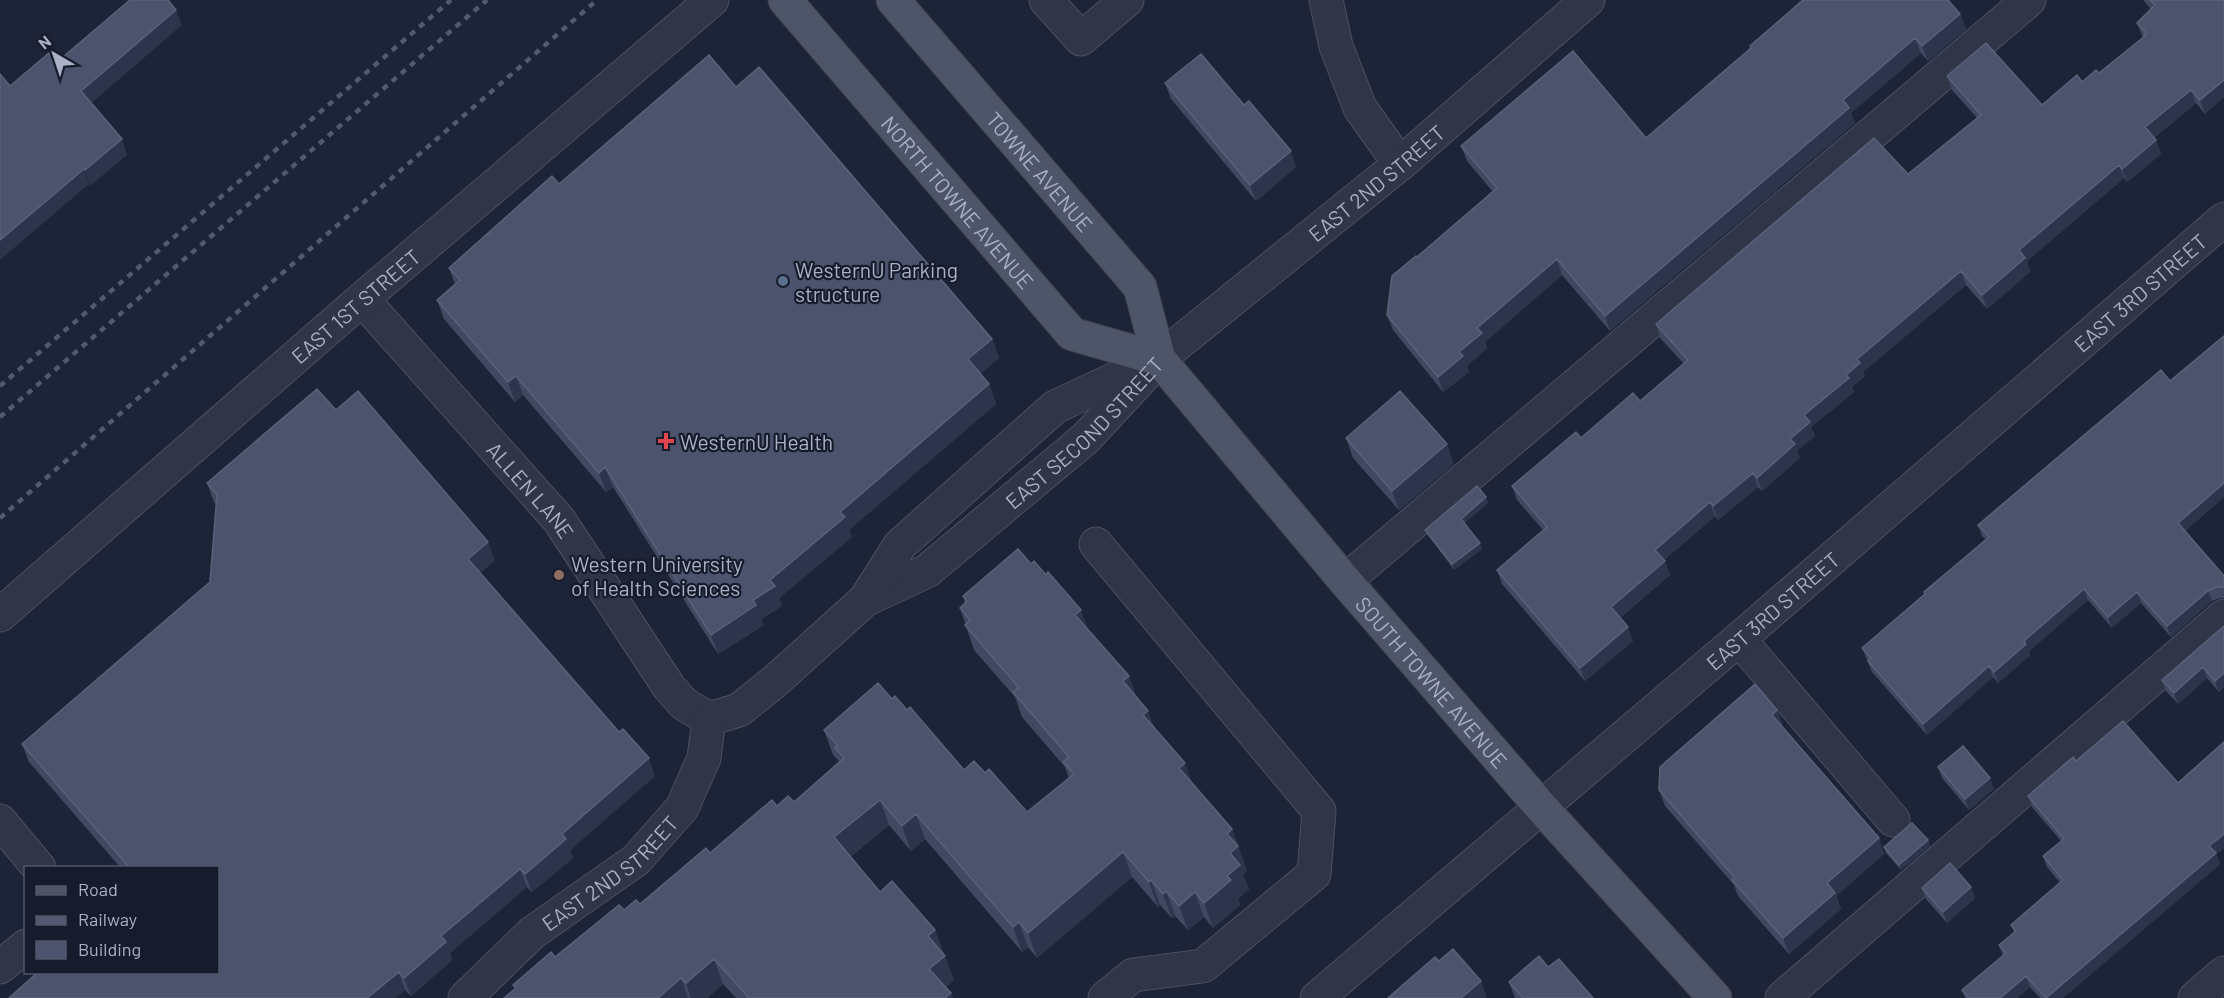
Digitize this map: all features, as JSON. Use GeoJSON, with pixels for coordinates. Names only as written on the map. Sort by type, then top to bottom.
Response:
{"type":"FeatureCollection","features":[{"type":"Feature","properties":{"kind":"main road","name":"NORTH TOWNE AVENUE"},"geometry":{"type":"LineString","coordinates":[[785,0],[1072,334],[1159,359]]}},
{"type":"Feature","properties":{"kind":"main road","name":"TOWNE AVENUE"},"geometry":{"type":"LineString","coordinates":[[893,0],[1140,287],[1159,359]]}},
{"type":"Feature","properties":{"kind":"main road","name":"SOUTH TOWNE AVENUE"},"geometry":{"type":"LineString","coordinates":[[1159,359],[1345,581],[1540,807],[1715,998]]}},
{"type":"Feature","properties":{"kind":"street","name":"EAST 1ST STREET"},"geometry":{"type":"LineString","coordinates":[[0,615],[362,299],[712,0]]}},
{"type":"Feature","properties":{"kind":"street"},"geometry":{"type":"LineString","coordinates":[[1046,0],[1081,39],[1127,0]]}},
{"type":"Feature","properties":{"kind":"street"},"geometry":{"type":"LineString","coordinates":[[1326,0],[1336,46],[1360,108],[1400,164]]}},
{"type":"Feature","properties":{"kind":"street","name":"EAST 2ND STREET"},"geometry":{"type":"LineString","coordinates":[[1159,359],[1400,164],[1588,0]]}},
{"type":"Feature","properties":{"kind":"street"},"geometry":{"type":"LineString","coordinates":[[1345,581],[2029,0]]}},
{"type":"Feature","properties":{"kind":"street","name":"EAST 3RD STREET"},"geometry":{"type":"LineString","coordinates":[[1317,998],[1739,639],[2224,219]]}},
{"type":"Feature","properties":{"kind":"street","name":"ALLEN LANE"},"geometry":{"type":"LineString","coordinates":[[362,299],[559,520],[669,687],[684,704],[709,719]]}},
{"type":"Feature","properties":{"kind":"street","name":"EAST SECOND STREET"},"geometry":{"type":"LineString","coordinates":[[865,600],[927,571],[1086,438],[1159,359]]}},
{"type":"Feature","properties":{"kind":"street","name":"EAST SECOND STREET"},"geometry":{"type":"LineString","coordinates":[[709,719],[739,710],[774,682],[865,600],[900,545],[1055,407],[1159,359]]}},
{"type":"Feature","properties":{"kind":"street"},"geometry":{"type":"LineString","coordinates":[[1096,544],[1318,812],[1314,874],[1203,966],[1133,975],[1105,998]]}},
{"type":"Feature","properties":{"kind":"street"},"geometry":{"type":"LineString","coordinates":[[1782,998],[2224,616]]}},
{"type":"Feature","properties":{"kind":"street"},"geometry":{"type":"LineString","coordinates":[[1739,639],[1893,820]]}},
{"type":"Feature","properties":{"kind":"street","name":"EAST 2ND STREET"},"geometry":{"type":"LineString","coordinates":[[465,998],[532,933],[636,860],[682,808],[704,758],[709,719]]}},
{"type":"Feature","properties":{"kind":"street"},"geometry":{"type":"LineString","coordinates":[[0,821],[38,866]]}},
{"type":"Feature","properties":{"kind":"street"},"geometry":{"type":"LineString","coordinates":[[0,967],[24,947]]}},
{"type":"Feature","properties":{"kind":"street"},"geometry":{"type":"LineString","coordinates":[[2195,998],[2224,973]]}},
{"type":"Feature","properties":{"kind":"building"},"geometry":{"type":"Polygon","coordinates":[[[130,0],[168,0],[176,10],[81,91],[122,139],[0,240],[0,74],[10,86],[49,53],[57,62],[130,0]]]}},
{"type":"Feature","properties":{"kind":"building"},"geometry":{"type":"Polygon","coordinates":[[[1803,0],[1948,0],[1960,14],[1922,46],[1915,38],[1843,100],[1849,108],[1605,316],[1557,259],[1477,328],[1482,333],[1459,352],[1463,356],[1438,377],[1387,315],[1392,276],[1497,188],[1461,146],[1573,51],[1646,138],[1803,0]]]}},
{"type":"Feature","properties":{"kind":"building"},"geometry":{"type":"Polygon","coordinates":[[[2150,0],[2224,0],[2224,80],[2200,100],[2191,90],[2145,127],[2156,140],[2122,169],[2119,165],[2019,250],[2025,258],[1982,295],[1961,271],[1857,359],[1860,363],[1846,375],[1849,378],[1804,415],[1810,422],[1790,439],[1795,444],[1757,478],[1753,473],[1713,506],[1710,502],[1655,550],[1665,561],[1611,607],[1628,627],[1580,668],[1497,570],[1547,527],[1512,486],[1576,432],[1581,438],[1633,393],[1640,401],[1688,360],[1656,324],[1874,138],[1908,174],[1981,115],[1947,76],[1986,43],[2042,105],[2077,75],[2082,82],[2096,70],[2099,73],[2145,36],[2146,33],[2137,23],[2155,5],[2150,0]]]}},
{"type":"Feature","properties":{"kind":"building"},"geometry":{"type":"Polygon","coordinates":[[[1201,54],[1244,105],[1249,101],[1291,151],[1250,185],[1165,83],[1201,54]]]}},
{"type":"Feature","properties":{"kind":"building"},"geometry":{"type":"Polygon","coordinates":[[[709,55],[736,87],[759,67],[992,339],[968,359],[989,384],[840,512],[845,517],[770,580],[775,586],[753,600],[756,605],[711,635],[605,467],[599,473],[516,376],[508,382],[437,300],[460,280],[449,268],[552,176],[559,184],[709,55]]]}},
{"type":"Feature","properties":{"kind":"building"},"geometry":{"type":"Polygon","coordinates":[[[2224,336],[2224,483],[2178,523],[2224,576],[2224,587],[2216,587],[2208,591],[2167,626],[2137,592],[2108,617],[2084,589],[2024,641],[2026,644],[1994,672],[1989,666],[1923,724],[1868,661],[1871,658],[1862,648],[1989,537],[1978,525],[2161,370],[2170,381],[2224,336]]]}},
{"type":"Feature","properties":{"kind":"building"},"geometry":{"type":"Polygon","coordinates":[[[317,389],[336,410],[358,391],[488,542],[468,559],[619,732],[623,729],[649,758],[562,834],[566,839],[525,874],[520,869],[441,936],[446,942],[404,978],[399,972],[367,998],[9,998],[36,974],[219,974],[219,866],[128,866],[22,744],[210,582],[217,495],[207,483],[317,389]]]}},
{"type":"Feature","properties":{"kind":"building"},"geometry":{"type":"Polygon","coordinates":[[[1400,391],[1447,444],[1392,491],[1346,438],[1400,391]]]}},
{"type":"Feature","properties":{"kind":"building"},"geometry":{"type":"Polygon","coordinates":[[[1477,486],[1486,497],[1461,519],[1480,543],[1452,564],[1425,530],[1477,486]]]}},
{"type":"Feature","properties":{"kind":"building"},"geometry":{"type":"Polygon","coordinates":[[[1018,549],[1031,564],[1034,561],[1046,575],[1048,572],[1081,610],[1075,615],[1129,676],[1123,681],[1148,711],[1143,715],[1185,763],[1179,768],[1232,829],[1227,834],[1238,846],[1230,853],[1240,865],[1227,876],[1231,880],[1204,903],[1195,892],[1179,906],[1166,891],[1163,894],[1151,880],[1149,882],[1123,852],[1028,933],[1019,922],[1013,927],[916,814],[902,826],[880,800],[834,837],[880,892],[892,881],[935,930],[928,936],[945,956],[929,969],[951,993],[945,998],[749,998],[714,959],[686,983],[681,978],[658,998],[504,998],[516,988],[513,985],[551,952],[555,957],[619,905],[624,910],[636,900],[640,904],[706,848],[710,853],[772,800],[777,806],[788,796],[794,802],[844,758],[835,748],[838,746],[824,730],[878,683],[892,699],[895,696],[907,710],[910,707],[964,770],[974,761],[985,773],[989,769],[1027,812],[1074,774],[1063,762],[1069,757],[1013,692],[1019,688],[965,625],[970,620],[960,608],[967,601],[963,596],[1018,549]]]}},
{"type":"Feature","properties":{"kind":"building"},"geometry":{"type":"Polygon","coordinates":[[[2224,626],[2224,673],[2215,681],[2203,667],[2174,693],[2162,680],[2224,626]]]}},
{"type":"Feature","properties":{"kind":"building"},"geometry":{"type":"Polygon","coordinates":[[[1755,684],[1777,710],[1772,715],[1879,838],[1827,883],[1835,893],[1783,938],[1732,880],[1735,878],[1659,790],[1660,767],[1755,684]]]}},
{"type":"Feature","properties":{"kind":"building"},"geometry":{"type":"Polygon","coordinates":[[[2123,721],[2178,783],[2224,742],[2224,834],[2209,846],[2216,853],[2046,998],[2026,976],[2000,998],[1969,998],[1962,990],[2006,953],[1999,945],[2016,931],[2011,925],[2063,880],[2043,856],[2064,839],[2028,796],[2073,757],[2076,761],[2123,721]]]}},
{"type":"Feature","properties":{"kind":"building"},"geometry":{"type":"Polygon","coordinates":[[[1963,746],[1990,778],[1965,799],[1938,767],[1963,746]]]}},
{"type":"Feature","properties":{"kind":"building"},"geometry":{"type":"Polygon","coordinates":[[[1912,823],[1928,840],[1899,865],[1884,847],[1912,823]]]}},
{"type":"Feature","properties":{"kind":"building"},"geometry":{"type":"Polygon","coordinates":[[[1950,863],[1971,887],[1943,912],[1922,888],[1950,863]]]}},
{"type":"Feature","properties":{"kind":"building"},"geometry":{"type":"Polygon","coordinates":[[[1453,949],[1481,981],[1461,998],[1388,998],[1435,957],[1439,961],[1453,949]]]}},
{"type":"Feature","properties":{"kind":"building"},"geometry":{"type":"Polygon","coordinates":[[[1539,956],[1548,967],[1559,959],[1593,998],[1523,998],[1509,982],[1539,956]]]}},
{"type":"Feature","properties":{"kind":"railway"},"geometry":{"type":"LineString","coordinates":[[0,386],[451,0]]}},
{"type":"Feature","properties":{"kind":"railway"},"geometry":{"type":"LineString","coordinates":[[0,417],[487,0]]}},
{"type":"Feature","properties":{"kind":"railway"},"geometry":{"type":"LineString","coordinates":[[0,518],[597,0]]}},
{"type":"Feature","properties":{"kind":"place","name":"WesternU Parking structure"},"geometry":{"type":"Point","coordinates":[783,281]}},
{"type":"Feature","properties":{"kind":"place","name":"WesternU Health"},"geometry":{"type":"Point","coordinates":[666,441]}},
{"type":"Feature","properties":{"kind":"place","name":"Western University of Health Sciences"},"geometry":{"type":"Point","coordinates":[559,575]}}]}
